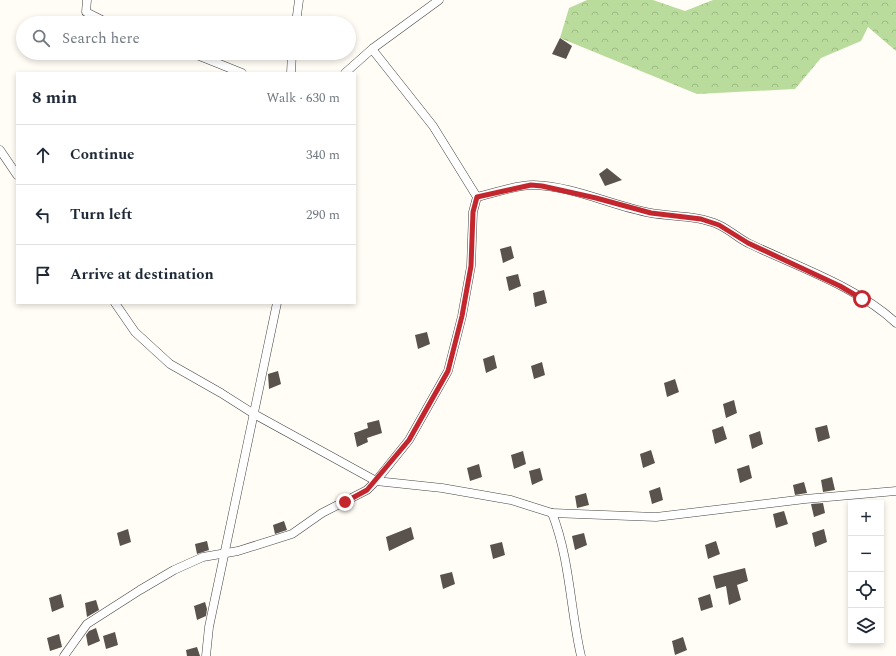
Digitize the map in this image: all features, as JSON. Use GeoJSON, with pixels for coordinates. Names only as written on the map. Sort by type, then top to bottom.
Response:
{"type":"FeatureCollection","features":[{"type":"Feature","properties":{"kind":"street"},"geometry":{"type":"LineString","coordinates":[[87,0],[86,12],[94,16]]}},
{"type":"Feature","properties":{"kind":"street"},"geometry":{"type":"LineString","coordinates":[[297,16],[299,0]]}},
{"type":"Feature","properties":{"kind":"street"},"geometry":{"type":"LineString","coordinates":[[346,72],[372,49],[439,0]]}},
{"type":"Feature","properties":{"kind":"street"},"geometry":{"type":"LineString","coordinates":[[64,656],[87,624],[134,593],[196,560],[214,555],[224,555],[292,534],[322,513],[367,490],[409,440],[448,371],[462,316],[471,266],[473,212],[477,197],[433,126],[372,49]]}},
{"type":"Feature","properties":{"kind":"street"},"geometry":{"type":"LineString","coordinates":[[210,60],[240,72]]}},
{"type":"Feature","properties":{"kind":"street"},"geometry":{"type":"LineString","coordinates":[[290,72],[291,60]]}},
{"type":"Feature","properties":{"kind":"street"},"geometry":{"type":"LineString","coordinates":[[0,150],[16,174]]}},
{"type":"Feature","properties":{"kind":"street"},"geometry":{"type":"LineString","coordinates":[[477,197],[531,185],[542,186],[596,198],[651,213],[701,219],[719,225],[748,243],[840,286],[873,305],[896,323]]}},
{"type":"Feature","properties":{"kind":"street"},"geometry":{"type":"LineString","coordinates":[[116,304],[135,332],[170,364],[254,414],[376,481],[442,488],[511,500],[552,513],[656,517],[806,499],[896,491]]}},
{"type":"Feature","properties":{"kind":"street"},"geometry":{"type":"LineString","coordinates":[[206,656],[209,627],[277,304]]}},
{"type":"Feature","properties":{"kind":"street"},"geometry":{"type":"LineString","coordinates":[[552,513],[558,529],[566,562],[576,636],[581,656]]}},
{"type":"Feature","properties":{"kind":"green space"},"geometry":{"type":"Polygon","coordinates":[[[587,0],[653,0],[685,11],[713,0],[896,0],[896,51],[868,27],[861,41],[821,58],[795,89],[697,94],[560,38],[569,8],[587,0]]]}},
{"type":"Feature","properties":{"kind":"building"},"geometry":{"type":"Polygon","coordinates":[[[560,38],[572,46],[566,59],[552,54],[560,38]]]}},
{"type":"Feature","properties":{"kind":"building"},"geometry":{"type":"Polygon","coordinates":[[[607,168],[622,180],[605,186],[599,174],[607,168]]]}},
{"type":"Feature","properties":{"kind":"building"},"geometry":{"type":"Polygon","coordinates":[[[511,246],[514,258],[503,263],[500,249],[511,246]]]}},
{"type":"Feature","properties":{"kind":"building"},"geometry":{"type":"Polygon","coordinates":[[[518,274],[521,286],[509,291],[506,277],[518,274]]]}},
{"type":"Feature","properties":{"kind":"building"},"geometry":{"type":"Polygon","coordinates":[[[544,290],[547,303],[535,307],[533,293],[544,290]]]}},
{"type":"Feature","properties":{"kind":"building"},"geometry":{"type":"Polygon","coordinates":[[[427,332],[430,344],[418,349],[415,335],[427,332]]]}},
{"type":"Feature","properties":{"kind":"building"},"geometry":{"type":"Polygon","coordinates":[[[494,355],[497,368],[486,373],[483,359],[494,355]]]}},
{"type":"Feature","properties":{"kind":"building"},"geometry":{"type":"Polygon","coordinates":[[[542,362],[545,375],[534,379],[531,366],[542,362]]]}},
{"type":"Feature","properties":{"kind":"building"},"geometry":{"type":"Polygon","coordinates":[[[278,371],[281,384],[269,389],[268,374],[278,371]]]}},
{"type":"Feature","properties":{"kind":"building"},"geometry":{"type":"Polygon","coordinates":[[[675,379],[679,392],[667,397],[664,383],[675,379]]]}},
{"type":"Feature","properties":{"kind":"building"},"geometry":{"type":"Polygon","coordinates":[[[734,400],[737,413],[726,418],[723,404],[734,400]]]}},
{"type":"Feature","properties":{"kind":"building"},"geometry":{"type":"Polygon","coordinates":[[[379,420],[382,433],[367,438],[368,442],[357,447],[354,433],[368,428],[367,423],[379,420]]]}},
{"type":"Feature","properties":{"kind":"building"},"geometry":{"type":"Polygon","coordinates":[[[827,425],[830,438],[818,442],[815,428],[827,425]]]}},
{"type":"Feature","properties":{"kind":"building"},"geometry":{"type":"Polygon","coordinates":[[[723,426],[727,439],[715,444],[712,430],[723,426]]]}},
{"type":"Feature","properties":{"kind":"building"},"geometry":{"type":"Polygon","coordinates":[[[760,431],[763,444],[752,449],[749,435],[760,431]]]}},
{"type":"Feature","properties":{"kind":"building"},"geometry":{"type":"Polygon","coordinates":[[[651,450],[655,463],[643,468],[640,454],[651,450]]]}},
{"type":"Feature","properties":{"kind":"building"},"geometry":{"type":"Polygon","coordinates":[[[523,451],[526,464],[514,469],[511,455],[523,451]]]}},
{"type":"Feature","properties":{"kind":"building"},"geometry":{"type":"Polygon","coordinates":[[[479,464],[482,477],[470,481],[467,468],[479,464]]]}},
{"type":"Feature","properties":{"kind":"building"},"geometry":{"type":"Polygon","coordinates":[[[749,465],[752,478],[740,483],[737,469],[749,465]]]}},
{"type":"Feature","properties":{"kind":"building"},"geometry":{"type":"Polygon","coordinates":[[[540,468],[543,480],[532,485],[529,471],[540,468]]]}},
{"type":"Feature","properties":{"kind":"building"},"geometry":{"type":"Polygon","coordinates":[[[832,477],[835,490],[823,492],[821,480],[832,477]]]}},
{"type":"Feature","properties":{"kind":"building"},"geometry":{"type":"Polygon","coordinates":[[[804,482],[807,493],[795,495],[793,485],[804,482]]]}},
{"type":"Feature","properties":{"kind":"building"},"geometry":{"type":"Polygon","coordinates":[[[660,487],[663,500],[652,504],[649,491],[660,487]]]}},
{"type":"Feature","properties":{"kind":"building"},"geometry":{"type":"Polygon","coordinates":[[[586,493],[589,505],[577,508],[575,496],[586,493]]]}},
{"type":"Feature","properties":{"kind":"building"},"geometry":{"type":"Polygon","coordinates":[[[823,503],[825,513],[814,517],[811,504],[823,503]]]}},
{"type":"Feature","properties":{"kind":"building"},"geometry":{"type":"Polygon","coordinates":[[[784,511],[788,524],[776,528],[773,514],[784,511]]]}},
{"type":"Feature","properties":{"kind":"building"},"geometry":{"type":"Polygon","coordinates":[[[284,521],[287,530],[275,534],[273,525],[284,521]]]}},
{"type":"Feature","properties":{"kind":"building"},"geometry":{"type":"Polygon","coordinates":[[[411,527],[414,539],[389,551],[386,537],[411,527]]]}},
{"type":"Feature","properties":{"kind":"building"},"geometry":{"type":"Polygon","coordinates":[[[128,529],[131,542],[120,546],[117,533],[128,529]]]}},
{"type":"Feature","properties":{"kind":"building"},"geometry":{"type":"Polygon","coordinates":[[[824,529],[827,542],[815,547],[812,533],[824,529]]]}},
{"type":"Feature","properties":{"kind":"building"},"geometry":{"type":"Polygon","coordinates":[[[584,533],[587,545],[575,550],[572,536],[584,533]]]}},
{"type":"Feature","properties":{"kind":"building"},"geometry":{"type":"Polygon","coordinates":[[[207,541],[209,550],[197,554],[195,544],[207,541]]]}},
{"type":"Feature","properties":{"kind":"building"},"geometry":{"type":"Polygon","coordinates":[[[716,541],[720,554],[708,559],[705,545],[716,541]]]}},
{"type":"Feature","properties":{"kind":"building"},"geometry":{"type":"Polygon","coordinates":[[[502,542],[505,555],[493,559],[490,545],[502,542]]]}},
{"type":"Feature","properties":{"kind":"building"},"geometry":{"type":"Polygon","coordinates":[[[745,568],[748,581],[737,585],[741,600],[729,605],[726,586],[716,589],[713,576],[745,568]]]}},
{"type":"Feature","properties":{"kind":"building"},"geometry":{"type":"Polygon","coordinates":[[[452,572],[455,584],[443,589],[440,575],[452,572]]]}},
{"type":"Feature","properties":{"kind":"building"},"geometry":{"type":"Polygon","coordinates":[[[61,594],[64,607],[52,612],[49,598],[61,594]]]}},
{"type":"Feature","properties":{"kind":"building"},"geometry":{"type":"Polygon","coordinates":[[[710,594],[713,607],[701,611],[698,598],[710,594]]]}},
{"type":"Feature","properties":{"kind":"building"},"geometry":{"type":"Polygon","coordinates":[[[96,600],[99,610],[87,617],[85,603],[96,600]]]}},
{"type":"Feature","properties":{"kind":"building"},"geometry":{"type":"Polygon","coordinates":[[[205,602],[207,609],[206,616],[197,620],[194,606],[205,602]]]}},
{"type":"Feature","properties":{"kind":"building"},"geometry":{"type":"Polygon","coordinates":[[[96,628],[100,641],[88,646],[86,635],[89,631],[96,628]]]}},
{"type":"Feature","properties":{"kind":"building"},"geometry":{"type":"Polygon","coordinates":[[[115,632],[118,645],[106,649],[103,636],[115,632]]]}},
{"type":"Feature","properties":{"kind":"building"},"geometry":{"type":"Polygon","coordinates":[[[59,634],[62,647],[50,651],[47,638],[59,634]]]}},
{"type":"Feature","properties":{"kind":"building"},"geometry":{"type":"Polygon","coordinates":[[[683,637],[687,650],[675,655],[672,641],[683,637]]]}},
{"type":"Feature","properties":{"kind":"building"},"geometry":{"type":"Polygon","coordinates":[[[197,647],[200,656],[187,656],[186,650],[197,647]]]}},
{"type":"Feature","properties":{"kind":"route"},"geometry":{"type":"LineString","coordinates":[[345,502],[367,490],[409,440],[448,371],[462,316],[471,266],[473,212],[477,197],[531,185],[542,186],[596,198],[651,213],[701,219],[719,225],[748,243],[840,286],[862,299]]}}]}
